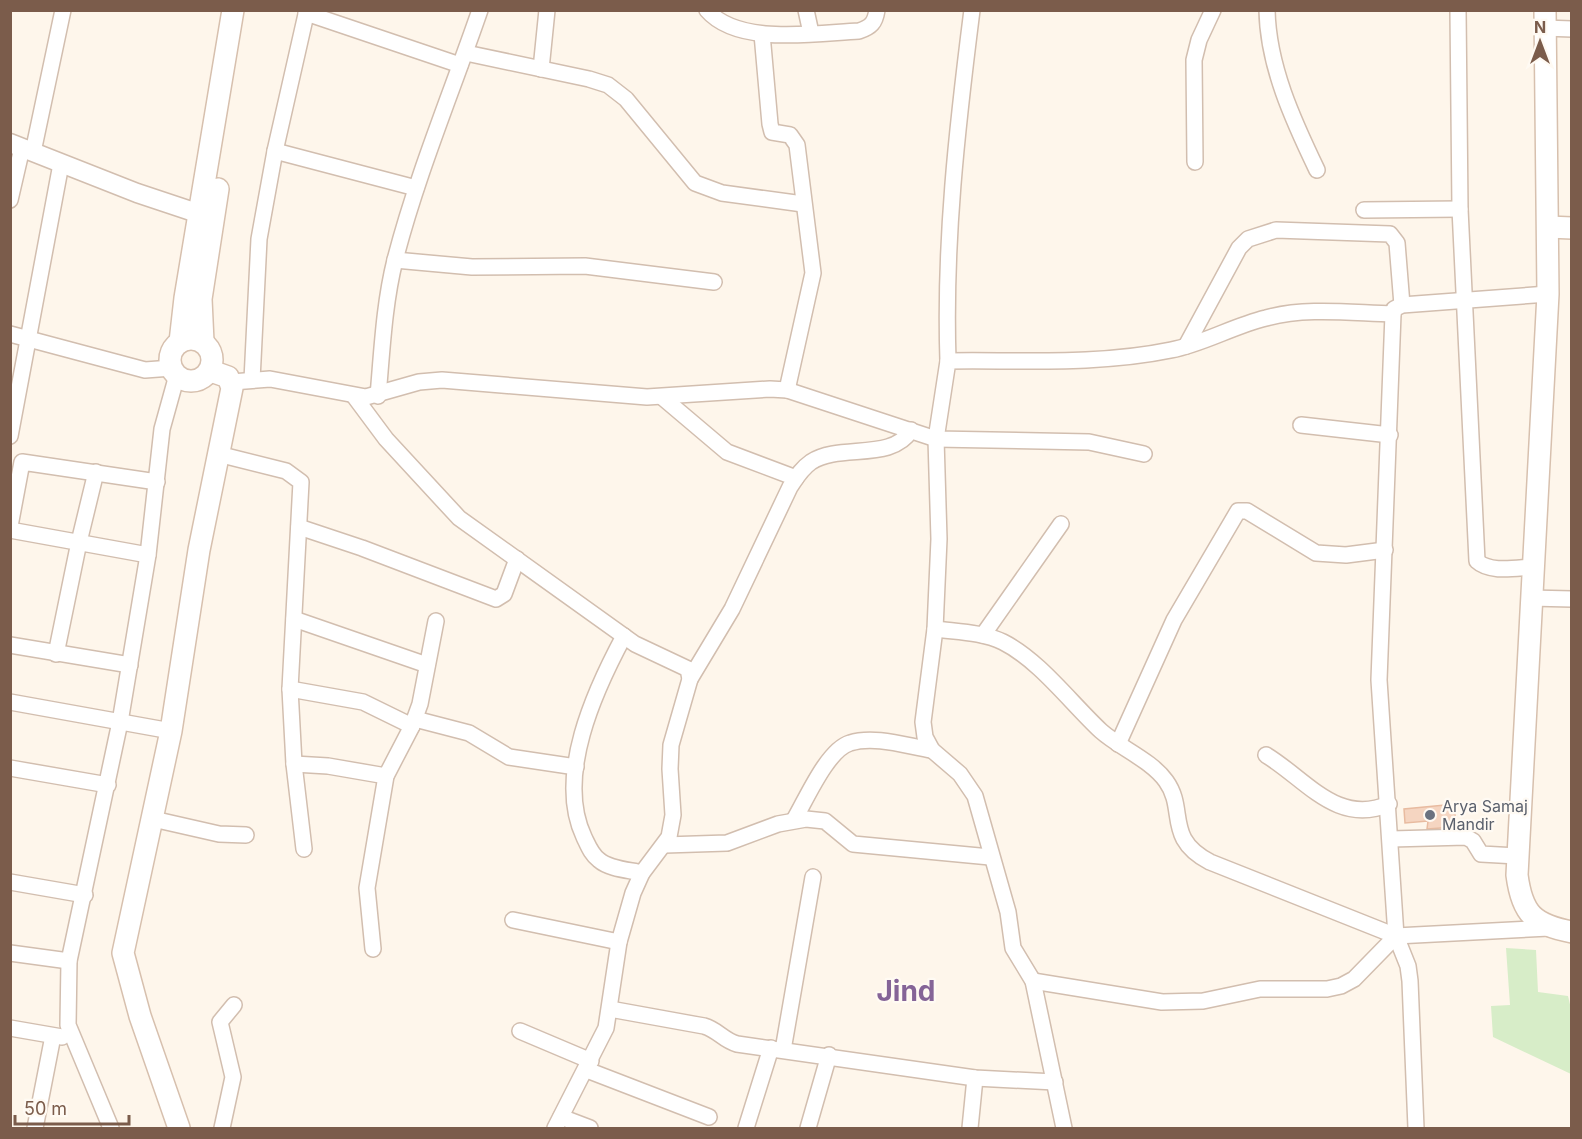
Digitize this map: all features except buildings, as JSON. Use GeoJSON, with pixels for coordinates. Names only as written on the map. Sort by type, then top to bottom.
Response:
{"type":"FeatureCollection","features":[{"type":"Feature","properties":{"kind":"main road"},"geometry":{"type":"LineString","coordinates":[[203,342],[201,299],[207,216],[233,10]]}},
{"type":"Feature","properties":{"kind":"main road"},"geometry":{"type":"LineString","coordinates":[[180,342],[194,339],[203,342],[211,351],[213,363],[210,370],[198,381],[185,381],[175,372],[170,357],[180,342],[207,216],[246,10]]}},
{"type":"Feature","properties":{"kind":"main road"},"geometry":{"type":"LineString","coordinates":[[1545,19],[1548,294],[1517,856],[1519,895],[1527,912],[1549,928],[1572,932]]}},
{"type":"Feature","properties":{"kind":"main road"},"geometry":{"type":"LineString","coordinates":[[1548,228],[1572,228]]}},
{"type":"Feature","properties":{"kind":"main road"},"geometry":{"type":"LineString","coordinates":[[179,1128],[140,1017],[123,953],[171,731],[199,550],[219,454],[242,381],[210,370]]}},
{"type":"Feature","properties":{"kind":"street"},"geometry":{"type":"LineString","coordinates":[[10,200],[22,148],[63,10]]}},
{"type":"Feature","properties":{"kind":"street"},"geometry":{"type":"LineString","coordinates":[[378,396],[385,318],[395,260],[416,188],[480,10]]}},
{"type":"Feature","properties":{"kind":"street"},"geometry":{"type":"LineString","coordinates":[[541,69],[547,10]]}},
{"type":"Feature","properties":{"kind":"street"},"geometry":{"type":"LineString","coordinates":[[707,10],[725,24],[762,34],[869,28],[875,21],[877,10]]}},
{"type":"Feature","properties":{"kind":"street"},"geometry":{"type":"LineString","coordinates":[[806,10],[811,33]]}},
{"type":"Feature","properties":{"kind":"street"},"geometry":{"type":"LineString","coordinates":[[972,10],[954,152],[946,306],[948,361],[936,439],[939,539],[935,629],[923,722],[925,736],[932,750],[969,785],[975,796],[990,857],[1005,901],[1013,948],[1033,981],[1064,1128]]}},
{"type":"Feature","properties":{"kind":"street"},"geometry":{"type":"LineString","coordinates":[[1195,162],[1194,60],[1199,40],[1214,10]]}},
{"type":"Feature","properties":{"kind":"street"},"geometry":{"type":"LineString","coordinates":[[1267,10],[1269,34],[1282,88],[1317,170]]}},
{"type":"Feature","properties":{"kind":"street"},"geometry":{"type":"LineString","coordinates":[[1458,10],[1460,209],[1477,561],[1483,566],[1493,568],[1532,567]]}},
{"type":"Feature","properties":{"kind":"street"},"geometry":{"type":"LineString","coordinates":[[803,204],[707,189],[684,172],[626,99],[608,86],[541,69],[463,59],[307,12],[275,151],[259,239],[242,381],[291,382],[354,396],[378,396],[419,382],[442,380],[662,397],[770,389],[787,390],[936,439],[1089,442],[1144,454]]}},
{"type":"Feature","properties":{"kind":"street"},"geometry":{"type":"LineString","coordinates":[[1545,19],[1572,29]]}},
{"type":"Feature","properties":{"kind":"street"},"geometry":{"type":"LineString","coordinates":[[762,34],[770,124],[772,132],[795,139],[813,273],[787,390]]}},
{"type":"Feature","properties":{"kind":"street"},"geometry":{"type":"LineString","coordinates":[[22,148],[207,216]]}},
{"type":"Feature","properties":{"kind":"street"},"geometry":{"type":"LineString","coordinates":[[275,151],[416,188]]}},
{"type":"Feature","properties":{"kind":"street"},"geometry":{"type":"LineString","coordinates":[[10,436],[61,164]]}},
{"type":"Feature","properties":{"kind":"street"},"geometry":{"type":"LineString","coordinates":[[1364,210],[1460,209]]}},
{"type":"Feature","properties":{"kind":"street"},"geometry":{"type":"LineString","coordinates":[[1186,346],[1239,248],[1248,239],[1276,230],[1390,234],[1397,243],[1397,309],[1379,680],[1396,936],[1408,966],[1416,1128]]}},
{"type":"Feature","properties":{"kind":"street"},"geometry":{"type":"LineString","coordinates":[[395,260],[472,267],[585,266],[714,282]]}},
{"type":"Feature","properties":{"kind":"street"},"geometry":{"type":"LineString","coordinates":[[948,361],[1116,357],[1186,346],[1253,321],[1283,314],[1397,309],[1464,298],[1548,294]]}},
{"type":"Feature","properties":{"kind":"street"},"geometry":{"type":"LineString","coordinates":[[10,334],[145,370],[175,372],[162,429],[148,555],[120,722],[85,895],[69,961],[68,1025],[71,1038],[111,1128]]}},
{"type":"Feature","properties":{"kind":"street"},"geometry":{"type":"LineString","coordinates":[[354,396],[386,439],[448,508],[624,636],[647,650],[682,664],[688,669],[690,679]]}},
{"type":"Feature","properties":{"kind":"street"},"geometry":{"type":"LineString","coordinates":[[662,397],[726,452],[795,478]]}},
{"type":"Feature","properties":{"kind":"street"},"geometry":{"type":"LineString","coordinates":[[1301,425],[1390,435]]}},
{"type":"Feature","properties":{"kind":"street"},"geometry":{"type":"LineString","coordinates":[[590,1128],[558,1123],[589,1066],[610,1009],[619,942],[627,911],[642,873],[665,845],[672,829],[670,769],[672,745],[690,679],[732,609],[795,478],[813,461],[842,453],[899,444],[911,430]]}},
{"type":"Feature","properties":{"kind":"street"},"geometry":{"type":"LineString","coordinates":[[219,454],[286,471],[301,482],[290,689],[294,764],[304,849]]}},
{"type":"Feature","properties":{"kind":"street"},"geometry":{"type":"LineString","coordinates":[[148,555],[10,528],[16,461],[157,482]]}},
{"type":"Feature","properties":{"kind":"street"},"geometry":{"type":"LineString","coordinates":[[56,654],[78,542],[96,472]]}},
{"type":"Feature","properties":{"kind":"street"},"geometry":{"type":"LineString","coordinates":[[1118,744],[1174,620],[1238,511],[1247,511],[1316,553],[1338,556],[1385,550]]}},
{"type":"Feature","properties":{"kind":"street"},"geometry":{"type":"LineString","coordinates":[[982,635],[1061,524]]}},
{"type":"Feature","properties":{"kind":"street"},"geometry":{"type":"LineString","coordinates":[[299,527],[374,552],[496,599],[504,594],[517,559]]}},
{"type":"Feature","properties":{"kind":"street"},"geometry":{"type":"LineString","coordinates":[[1530,598],[1572,599]]}},
{"type":"Feature","properties":{"kind":"street"},"geometry":{"type":"LineString","coordinates":[[294,619],[427,665]]}},
{"type":"Feature","properties":{"kind":"street"},"geometry":{"type":"LineString","coordinates":[[373,949],[367,888],[386,776],[413,722],[436,621]]}},
{"type":"Feature","properties":{"kind":"street"},"geometry":{"type":"LineString","coordinates":[[935,629],[982,635],[1017,650],[1118,744],[1161,776],[1168,784],[1179,830],[1200,857],[1396,936],[1549,928]]}},
{"type":"Feature","properties":{"kind":"street"},"geometry":{"type":"LineString","coordinates":[[624,636],[597,690],[576,767],[574,798],[578,820],[592,854],[600,862],[610,866],[642,873]]}},
{"type":"Feature","properties":{"kind":"street"},"geometry":{"type":"LineString","coordinates":[[10,645],[130,665]]}},
{"type":"Feature","properties":{"kind":"street"},"geometry":{"type":"LineString","coordinates":[[290,689],[363,702],[413,722],[469,733],[509,757],[576,767]]}},
{"type":"Feature","properties":{"kind":"street"},"geometry":{"type":"LineString","coordinates":[[10,702],[171,731]]}},
{"type":"Feature","properties":{"kind":"street"},"geometry":{"type":"LineString","coordinates":[[794,820],[829,760],[840,748],[850,743],[868,741],[932,750]]}},
{"type":"Feature","properties":{"kind":"street"},"geometry":{"type":"LineString","coordinates":[[1266,755],[1330,801],[1350,810],[1373,811],[1389,804]]}},
{"type":"Feature","properties":{"kind":"street"},"geometry":{"type":"LineString","coordinates":[[294,764],[328,766],[386,776]]}},
{"type":"Feature","properties":{"kind":"street"},"geometry":{"type":"LineString","coordinates":[[10,768],[108,785]]}},
{"type":"Feature","properties":{"kind":"street"},"geometry":{"type":"LineString","coordinates":[[153,819],[219,834],[246,835]]}},
{"type":"Feature","properties":{"kind":"street"},"geometry":{"type":"LineString","coordinates":[[665,845],[727,843],[794,820],[806,819],[825,821],[853,844],[990,857]]}},
{"type":"Feature","properties":{"kind":"street"},"geometry":{"type":"LineString","coordinates":[[1391,839],[1466,837],[1473,841],[1481,854],[1517,856]]}},
{"type":"Feature","properties":{"kind":"street"},"geometry":{"type":"LineString","coordinates":[[746,1128],[777,1049],[813,877]]}},
{"type":"Feature","properties":{"kind":"street"},"geometry":{"type":"LineString","coordinates":[[10,882],[85,895]]}},
{"type":"Feature","properties":{"kind":"street"},"geometry":{"type":"LineString","coordinates":[[513,920],[619,942]]}},
{"type":"Feature","properties":{"kind":"street"},"geometry":{"type":"LineString","coordinates":[[1033,981],[1162,1002],[1203,1001],[1260,989],[1327,989],[1341,986],[1354,979],[1396,936]]}},
{"type":"Feature","properties":{"kind":"street"},"geometry":{"type":"LineString","coordinates":[[10,953],[69,961]]}},
{"type":"Feature","properties":{"kind":"street"},"geometry":{"type":"LineString","coordinates":[[222,1128],[233,1077],[220,1022],[234,1005]]}},
{"type":"Feature","properties":{"kind":"street"},"geometry":{"type":"LineString","coordinates":[[610,1009],[712,1028],[726,1041],[975,1078],[1055,1082]]}},
{"type":"Feature","properties":{"kind":"street"},"geometry":{"type":"LineString","coordinates":[[10,1028],[71,1038]]}},
{"type":"Feature","properties":{"kind":"street"},"geometry":{"type":"LineString","coordinates":[[520,1031],[589,1066],[709,1117]]}},
{"type":"Feature","properties":{"kind":"street"},"geometry":{"type":"LineString","coordinates":[[35,1128],[53,1036]]}},
{"type":"Feature","properties":{"kind":"street"},"geometry":{"type":"LineString","coordinates":[[808,1128],[829,1055]]}},
{"type":"Feature","properties":{"kind":"street"},"geometry":{"type":"LineString","coordinates":[[970,1128],[975,1078]]}},
{"type":"Feature","properties":{"kind":"green space"},"geometry":{"type":"Polygon","coordinates":[[[1506,948],[1536,950],[1538,992],[1568,996],[1572,1013],[1571,1074],[1493,1037],[1491,1006],[1510,1005],[1506,948]]]}},
{"type":"Feature","properties":{"kind":"place","name":"Arya Samaj Mandir"},"geometry":{"type":"Point","coordinates":[1430,815]}},
{"type":"Feature","properties":{"kind":"district","name":"Jind"},"geometry":{"type":"Point","coordinates":[906,991]}}]}
